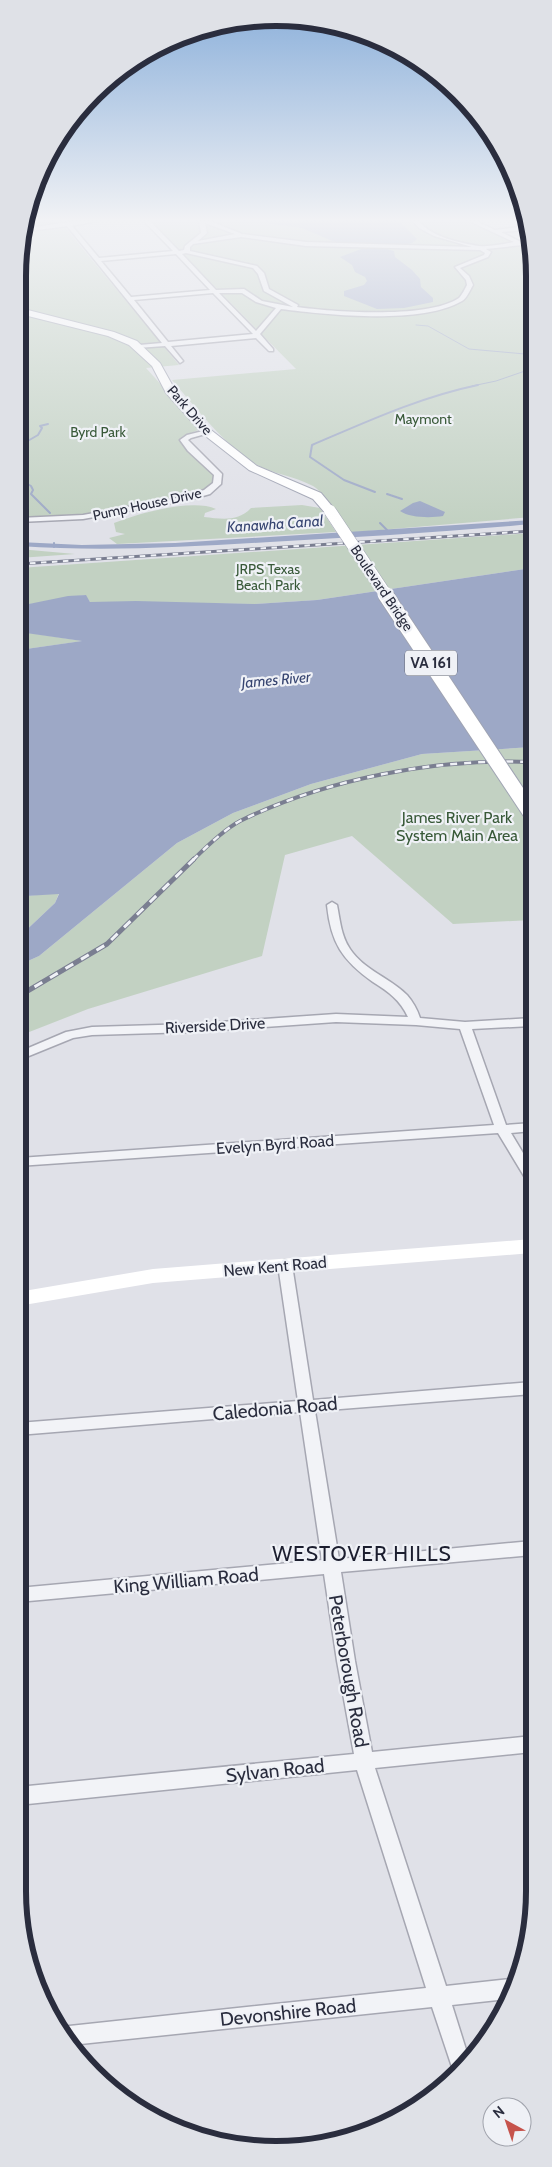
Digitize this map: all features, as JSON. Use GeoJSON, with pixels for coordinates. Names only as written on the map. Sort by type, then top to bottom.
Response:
{"type":"FeatureCollection","features":[{"type":"Feature","properties":{"kind":"main road","name":"Park Drive"},"geometry":{"type":"LineString","coordinates":[[64,322],[111,334],[140,347],[156,365],[170,391],[208,432],[252,468],[317,496],[330,511]]}},
{"type":"Feature","properties":{"kind":"main road","name":"Boulevard Bridge"},"geometry":{"type":"LineString","coordinates":[[330,511],[526,806]]}},
{"type":"Feature","properties":{"kind":"street"},"geometry":{"type":"LineString","coordinates":[[148,322],[180,361]]}},
{"type":"Feature","properties":{"kind":"street"},"geometry":{"type":"LineString","coordinates":[[242,322],[271,350]]}},
{"type":"Feature","properties":{"kind":"street"},"geometry":{"type":"LineString","coordinates":[[140,347],[255,336],[267,322]]}},
{"type":"Feature","properties":{"kind":"street","name":"Pump House Drive"},"geometry":{"type":"LineString","coordinates":[[26,520],[83,516],[190,498],[207,492],[219,481],[218,474],[184,440],[189,436],[208,432]]}},
{"type":"Feature","properties":{"kind":"street"},"geometry":{"type":"LineString","coordinates":[[332,905],[337,935],[348,956],[400,996],[408,1004],[416,1021]]}},
{"type":"Feature","properties":{"kind":"street","name":"Riverside Drive"},"geometry":{"type":"LineString","coordinates":[[26,1053],[70,1035],[92,1031],[191,1028],[336,1018],[416,1021],[465,1026],[526,1022]]}},
{"type":"Feature","properties":{"kind":"street"},"geometry":{"type":"LineString","coordinates":[[465,1026],[501,1128],[526,1168]]}},
{"type":"Feature","properties":{"kind":"street","name":"Evelyn Byrd Road"},"geometry":{"type":"LineString","coordinates":[[26,1161],[526,1127]]}},
{"type":"Feature","properties":{"kind":"street","name":"New Kent Road"},"geometry":{"type":"LineString","coordinates":[[26,1298],[134,1278],[526,1246]]}},
{"type":"Feature","properties":{"kind":"street","name":"Peterborough Road"},"geometry":{"type":"LineString","coordinates":[[284,1265],[346,1661],[364,1761],[460,2061]]}},
{"type":"Feature","properties":{"kind":"street","name":"Caledonia Road"},"geometry":{"type":"LineString","coordinates":[[26,1428],[526,1388]]}},
{"type":"Feature","properties":{"kind":"street","name":"King William Road"},"geometry":{"type":"LineString","coordinates":[[26,1594],[526,1549]]}},
{"type":"Feature","properties":{"kind":"street","name":"Sylvan Road"},"geometry":{"type":"LineString","coordinates":[[26,1795],[526,1745]]}},
{"type":"Feature","properties":{"kind":"street","name":"Devonshire Road"},"geometry":{"type":"LineString","coordinates":[[71,2034],[505,1990]]}},
{"type":"Feature","properties":{"kind":"green space","name":"Byrd Park"},"geometry":{"type":"Polygon","coordinates":[[[26,322],[143,322],[179,365],[146,368],[201,429],[183,436],[179,441],[211,470],[215,479],[205,489],[184,497],[82,515],[26,518],[26,322]]]}},
{"type":"Feature","properties":{"kind":"green space","name":"Maymont"},"geometry":{"type":"Polygon","coordinates":[[[250,322],[526,322],[526,518],[345,533],[327,501],[318,490],[305,482],[257,465],[249,460],[218,432],[172,380],[296,369],[250,322]]]}},
{"type":"Feature","properties":{"kind":"green space"},"geometry":{"type":"Polygon","coordinates":[[[193,505],[206,506],[216,509],[205,513],[204,517],[223,519],[241,516],[251,508],[302,505],[320,508],[336,532],[117,544],[109,538],[125,534],[116,532],[114,523],[165,508],[193,505]]]}},
{"type":"Feature","properties":{"kind":"green space","name":"JRPS Texas Beach Park"},"geometry":{"type":"Polygon","coordinates":[[[526,533],[526,569],[317,600],[255,604],[90,602],[85,595],[26,605],[26,568],[526,533]]]}},
{"type":"Feature","properties":{"kind":"green space"},"geometry":{"type":"Polygon","coordinates":[[[26,550],[75,554],[26,558],[26,550]]]}},
{"type":"Feature","properties":{"kind":"green space"},"geometry":{"type":"Polygon","coordinates":[[[26,632],[83,641],[26,649],[26,632]]]}},
{"type":"Feature","properties":{"kind":"green space","name":"James River Park System Main Area"},"geometry":{"type":"Polygon","coordinates":[[[526,747],[526,920],[453,924],[352,836],[285,855],[262,956],[88,1009],[26,1033],[26,962],[39,956],[177,843],[233,813],[311,784],[422,754],[526,747]]]}},
{"type":"Feature","properties":{"kind":"green space"},"geometry":{"type":"Polygon","coordinates":[[[59,893],[55,903],[26,930],[26,896],[59,893]]]}},
{"type":"Feature","properties":{"kind":"water"},"geometry":{"type":"Polygon","coordinates":[[[420,501],[445,512],[443,516],[421,517],[400,511],[420,501]]]}},
{"type":"Feature","properties":{"kind":"water","name":"James River"},"geometry":{"type":"Polygon","coordinates":[[[526,569],[526,747],[422,754],[311,784],[233,813],[177,843],[39,956],[26,962],[26,930],[55,903],[59,894],[26,896],[26,649],[82,641],[26,633],[26,605],[68,596],[86,595],[90,602],[136,601],[255,604],[317,600],[526,569]]]}},
{"type":"Feature","properties":{"kind":"waterway"},"geometry":{"type":"LineString","coordinates":[[416,325],[428,326],[469,349],[526,354]]}},
{"type":"Feature","properties":{"kind":"waterway"},"geometry":{"type":"LineString","coordinates":[[472,386],[496,381],[526,370]]}},
{"type":"Feature","properties":{"kind":"waterway"},"geometry":{"type":"LineString","coordinates":[[375,492],[344,480],[310,457],[312,445],[414,403],[478,385]]}},
{"type":"Feature","properties":{"kind":"waterway"},"geometry":{"type":"LineString","coordinates":[[26,442],[38,435],[42,428],[40,426],[48,424]]}},
{"type":"Feature","properties":{"kind":"waterway"},"geometry":{"type":"LineString","coordinates":[[26,483],[33,490],[31,494],[50,513]]}},
{"type":"Feature","properties":{"kind":"waterway"},"geometry":{"type":"LineString","coordinates":[[387,494],[402,499]]}},
{"type":"Feature","properties":{"kind":"waterway","name":"Kanawha Canal"},"geometry":{"type":"LineString","coordinates":[[26,544],[113,548],[175,546],[526,522]]}},
{"type":"Feature","properties":{"kind":"waterway"},"geometry":{"type":"LineString","coordinates":[[380,523],[390,533]]}},
{"type":"Feature","properties":{"kind":"railway"},"geometry":{"type":"LineString","coordinates":[[26,564],[526,531]]}},
{"type":"Feature","properties":{"kind":"railway"},"geometry":{"type":"LineString","coordinates":[[194,859],[234,824],[273,806],[345,783],[382,774],[420,768],[458,764],[526,762]]}},
{"type":"Feature","properties":{"kind":"railway"},"geometry":{"type":"LineString","coordinates":[[26,992],[107,944],[194,859]]}},
{"type":"Feature","properties":{"kind":"district","name":"WESTOVER HILLS"},"geometry":{"type":"Point","coordinates":[362,1554]}}]}
